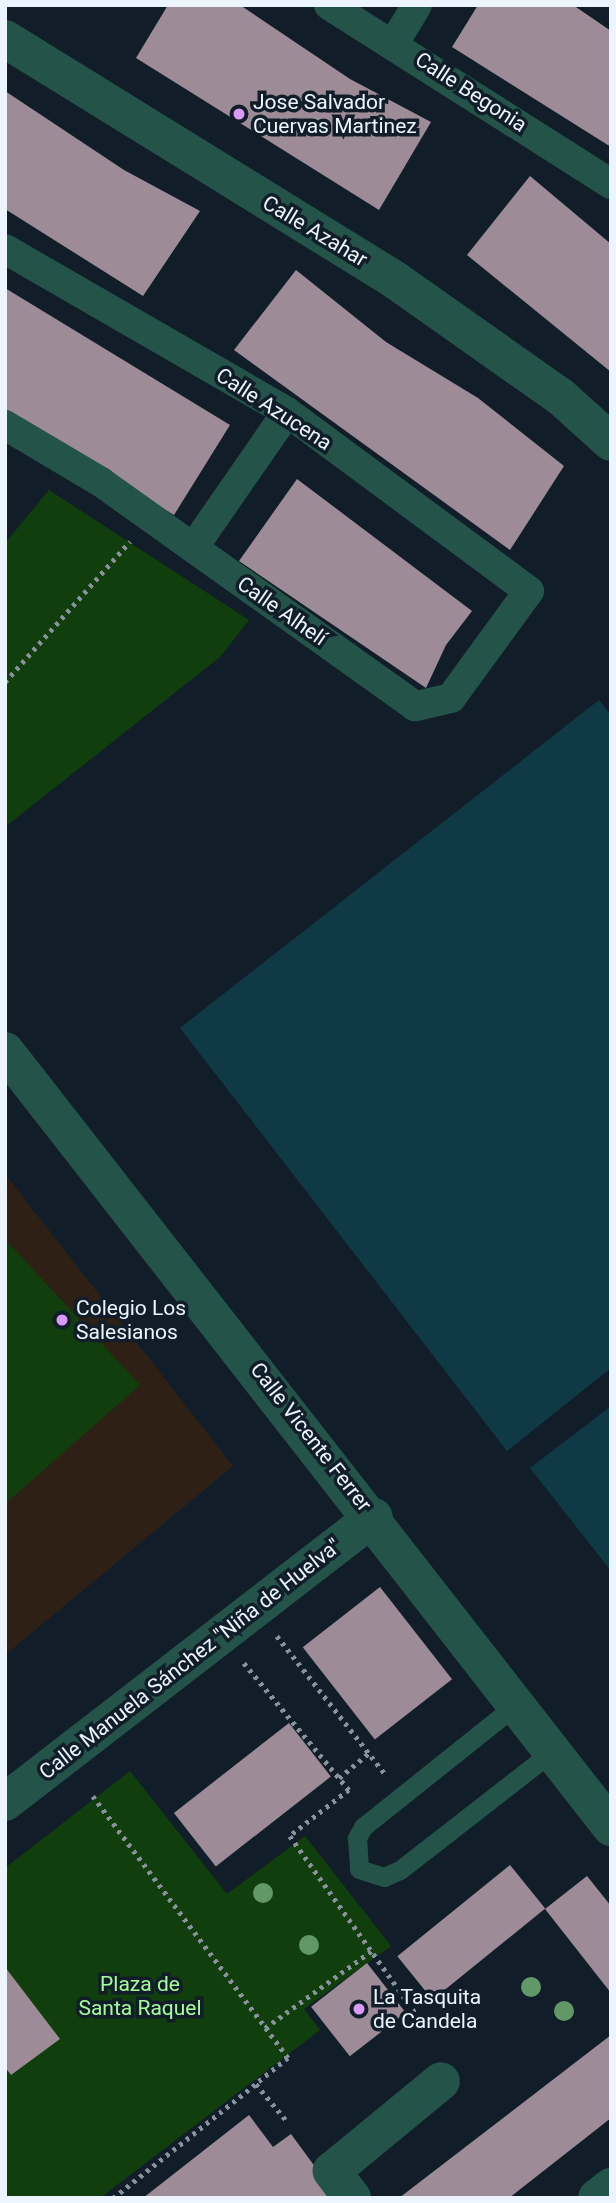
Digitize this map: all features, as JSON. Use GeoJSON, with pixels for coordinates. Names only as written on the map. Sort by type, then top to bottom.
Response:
{"type":"FeatureCollection","features":[{"type":"Feature","properties":{"kind":"street","name":"Calle Begonia"},"geometry":{"type":"LineString","coordinates":[[329,5],[394,43],[611,184]]}},
{"type":"Feature","properties":{"kind":"street"},"geometry":{"type":"LineString","coordinates":[[394,43],[417,5]]}},
{"type":"Feature","properties":{"kind":"street","name":"Calle Azahar"},"geometry":{"type":"LineString","coordinates":[[5,39],[395,280],[561,397],[611,442]]}},
{"type":"Feature","properties":{"kind":"street","name":"Calle Azucena"},"geometry":{"type":"LineString","coordinates":[[5,249],[287,412],[529,591]]}},
{"type":"Feature","properties":{"kind":"street"},"geometry":{"type":"LineString","coordinates":[[193,548],[287,412]]}},
{"type":"Feature","properties":{"kind":"street","name":"Calle Alhelí"},"geometry":{"type":"LineString","coordinates":[[5,425],[151,518],[415,706],[451,698],[529,591]]}},
{"type":"Feature","properties":{"kind":"street","name":"Calle Vicente Ferrer"},"geometry":{"type":"LineString","coordinates":[[5,1051],[374,1517],[611,1827]]}},
{"type":"Feature","properties":{"kind":"street","name":"Calle Manuela Sánchez \"Niña de Huelva\""},"geometry":{"type":"LineString","coordinates":[[5,1802],[374,1517]]}},
{"type":"Feature","properties":{"kind":"street"},"geometry":{"type":"LineString","coordinates":[[352,2198],[332,2171],[441,2081]]}},
{"type":"Feature","properties":{"kind":"street"},"geometry":{"type":"LineString","coordinates":[[597,2198],[611,2187]]}},
{"type":"Feature","properties":{"kind":"lane"},"geometry":{"type":"LineString","coordinates":[[517,1704],[402,1795],[357,1838],[359,1869],[369,1876],[400,1870],[553,1751]]}},
{"type":"Feature","properties":{"kind":"path"},"geometry":{"type":"LineString","coordinates":[[5,682],[151,518]]}},
{"type":"Feature","properties":{"kind":"path"},"geometry":{"type":"LineString","coordinates":[[256,1608],[402,1795]]}},
{"type":"Feature","properties":{"kind":"path"},"geometry":{"type":"LineString","coordinates":[[221,1635],[349,1790],[290,1836],[374,1949],[423,2024]]}},
{"type":"Feature","properties":{"kind":"path"},"geometry":{"type":"LineString","coordinates":[[339,1778],[369,1753]]}},
{"type":"Feature","properties":{"kind":"path"},"geometry":{"type":"LineString","coordinates":[[93,1796],[288,2058],[113,2198]]}},
{"type":"Feature","properties":{"kind":"path"},"geometry":{"type":"LineString","coordinates":[[265,2028],[374,1949]]}},
{"type":"Feature","properties":{"kind":"path"},"geometry":{"type":"LineString","coordinates":[[256,2084],[286,2120]]}},
{"type":"Feature","properties":{"kind":"shaded area","name":"Colegio Los Salesianos"},"geometry":{"type":"Polygon","coordinates":[[[5,1174],[233,1466],[5,1655],[5,1174]]]}},
{"type":"Feature","properties":{"kind":"green space"},"geometry":{"type":"Polygon","coordinates":[[[49,490],[249,620],[220,657],[5,827],[5,543],[49,490]]]}},
{"type":"Feature","properties":{"kind":"green space"},"geometry":{"type":"Polygon","coordinates":[[[5,1239],[140,1385],[5,1504],[5,1239]]]}},
{"type":"Feature","properties":{"kind":"green space","name":"Plaza de Santa Raquel"},"geometry":{"type":"Polygon","coordinates":[[[130,1771],[227,1894],[305,1836],[391,1946],[304,2009],[320,2030],[100,2198],[5,2198],[5,1868],[130,1771]]]}},
{"type":"Feature","properties":{"kind":"water"},"geometry":{"type":"Polygon","coordinates":[[[599,700],[611,715],[611,1368],[507,1451],[180,1028],[599,700]]]}},
{"type":"Feature","properties":{"kind":"water"},"geometry":{"type":"Polygon","coordinates":[[[611,1406],[611,1571],[530,1468],[611,1406]]]}},
{"type":"Feature","properties":{"kind":"building"},"geometry":{"type":"Polygon","coordinates":[[[168,5],[240,5],[350,79],[431,122],[379,210],[136,58],[168,5]]]}},
{"type":"Feature","properties":{"kind":"building"},"geometry":{"type":"Polygon","coordinates":[[[478,5],[573,5],[611,31],[611,147],[452,47],[478,5]]]}},
{"type":"Feature","properties":{"kind":"building"},"geometry":{"type":"Polygon","coordinates":[[[5,91],[124,170],[200,211],[143,296],[5,209],[5,91]]]}},
{"type":"Feature","properties":{"kind":"building"},"geometry":{"type":"Polygon","coordinates":[[[530,176],[611,244],[611,372],[467,255],[530,176]]]}},
{"type":"Feature","properties":{"kind":"building"},"geometry":{"type":"Polygon","coordinates":[[[296,270],[386,342],[478,398],[564,466],[510,550],[234,350],[296,270]]]}},
{"type":"Feature","properties":{"kind":"building"},"geometry":{"type":"Polygon","coordinates":[[[5,288],[230,425],[174,515],[5,412],[5,288]]]}},
{"type":"Feature","properties":{"kind":"building"},"geometry":{"type":"Polygon","coordinates":[[[297,479],[472,611],[446,645],[426,688],[239,561],[297,479]]]}},
{"type":"Feature","properties":{"kind":"building"},"geometry":{"type":"Polygon","coordinates":[[[380,1587],[452,1679],[375,1740],[303,1647],[380,1587]]]}},
{"type":"Feature","properties":{"kind":"building"},"geometry":{"type":"Polygon","coordinates":[[[289,1723],[331,1777],[216,1866],[174,1813],[289,1723]]]}},
{"type":"Feature","properties":{"kind":"building"},"geometry":{"type":"Polygon","coordinates":[[[510,1865],[545,1909],[433,2000],[397,1956],[510,1865]]]}},
{"type":"Feature","properties":{"kind":"building"},"geometry":{"type":"Polygon","coordinates":[[[587,1876],[611,1906],[611,1993],[545,1909],[587,1876]]]}},
{"type":"Feature","properties":{"kind":"building","name":"La Tasquita de Candela"},"geometry":{"type":"Polygon","coordinates":[[[367,1963],[406,2013],[350,2056],[311,2007],[367,1963]]]}},
{"type":"Feature","properties":{"kind":"building"},"geometry":{"type":"Polygon","coordinates":[[[5,1967],[60,2039],[11,2075],[5,2067],[5,1967]]]}},
{"type":"Feature","properties":{"kind":"building"},"geometry":{"type":"Polygon","coordinates":[[[611,2035],[611,2118],[509,2198],[399,2198],[611,2035]]]}},
{"type":"Feature","properties":{"kind":"building"},"geometry":{"type":"Polygon","coordinates":[[[249,2115],[273,2147],[291,2134],[338,2198],[143,2198],[249,2115]]]}},
{"type":"Feature","properties":{"kind":"place","name":"Jose Salvador Cuervas Martinez"},"geometry":{"type":"Point","coordinates":[239,114]}},
{"type":"Feature","properties":{"kind":"place","name":"Colegio Los Salesianos"},"geometry":{"type":"Point","coordinates":[62,1320]}},
{"type":"Feature","properties":{"kind":"place","name":"La Tasquita de Candela"},"geometry":{"type":"Point","coordinates":[359,2009]}}]}
